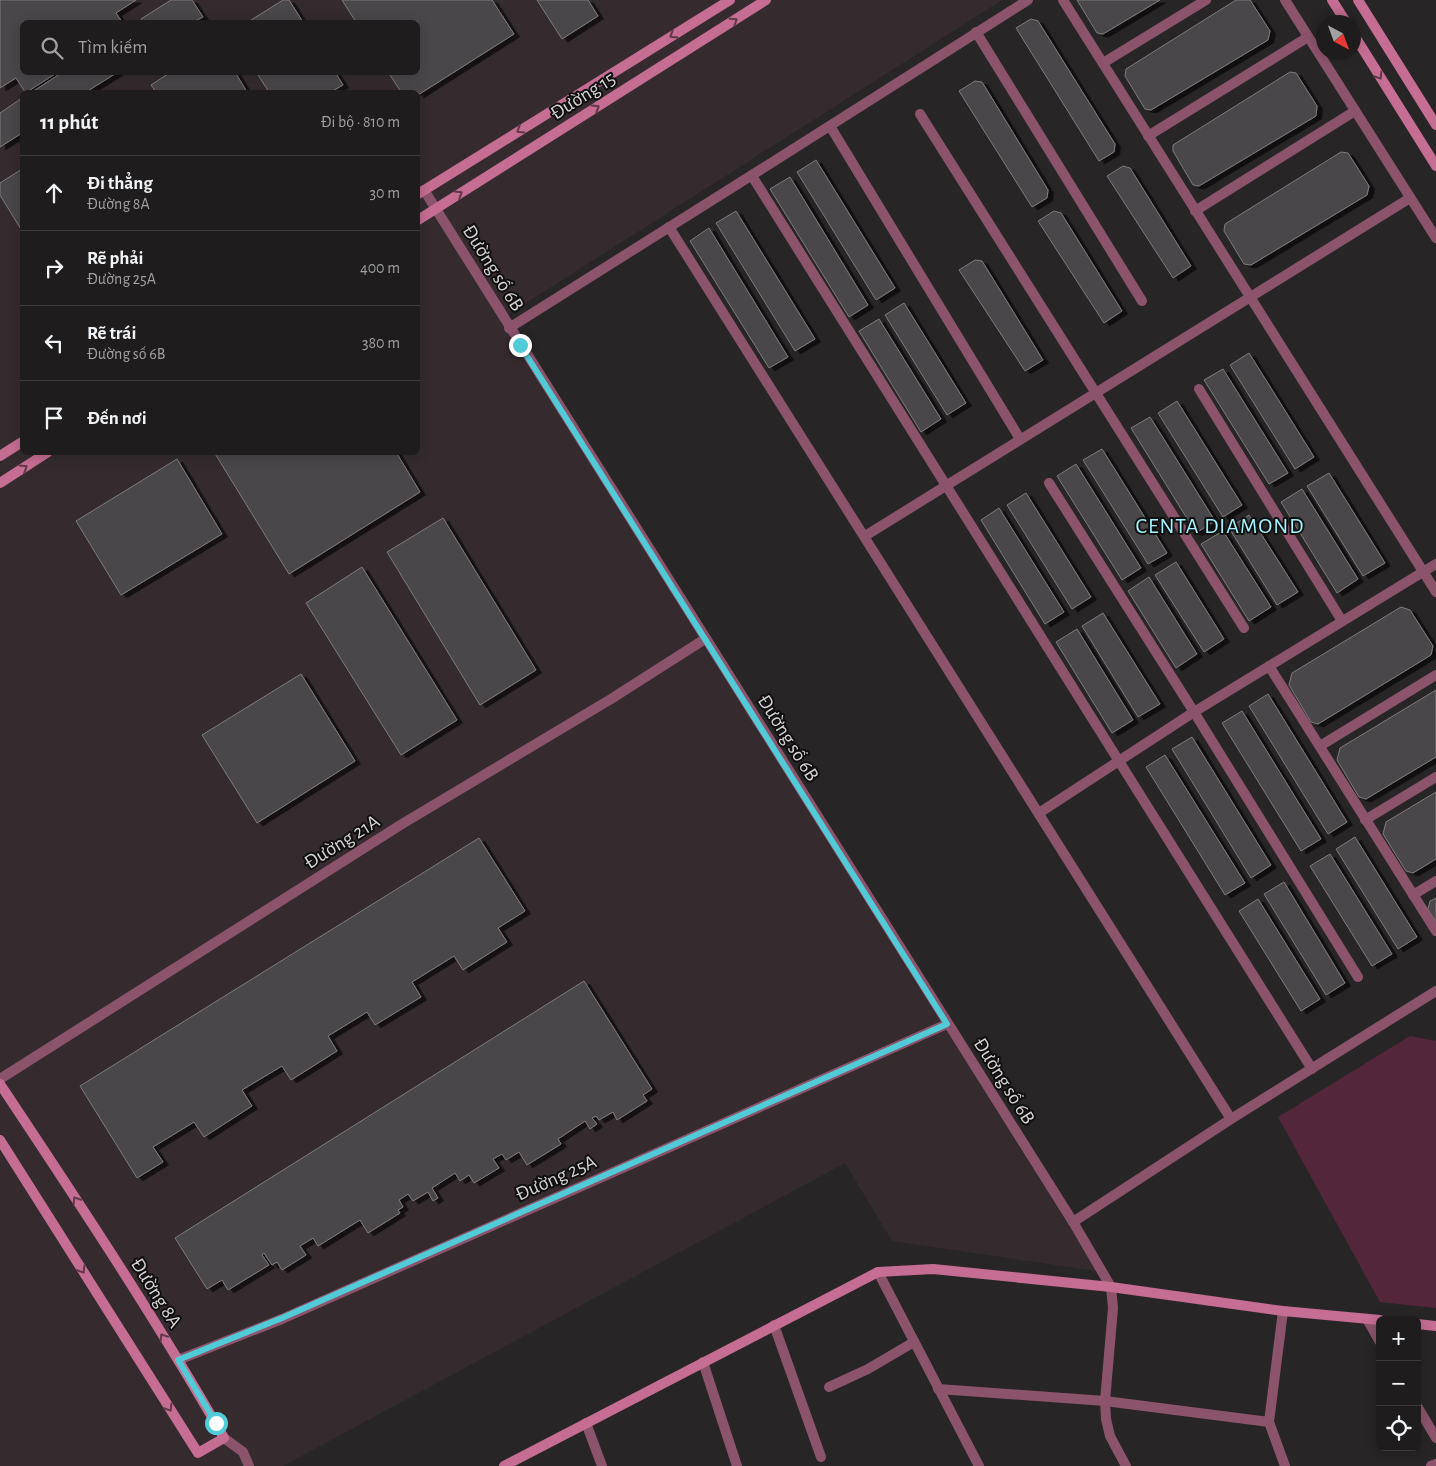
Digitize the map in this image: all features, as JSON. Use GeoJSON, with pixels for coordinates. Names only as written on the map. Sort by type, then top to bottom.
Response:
{"type":"FeatureCollection","features":[{"type":"Feature","properties":{"kind":"street","name":"Đường 15"},"geometry":{"type":"LineString","coordinates":[[420,192],[730,0]]}},
{"type":"Feature","properties":{"kind":"street","name":"Đường 15"},"geometry":{"type":"LineString","coordinates":[[420,219],[766,0]]}},
{"type":"Feature","properties":{"kind":"street"},"geometry":{"type":"LineString","coordinates":[[509,328],[1028,0]]}},
{"type":"Feature","properties":{"kind":"street"},"geometry":{"type":"LineString","coordinates":[[1063,0],[1436,592]]}},
{"type":"Feature","properties":{"kind":"street"},"geometry":{"type":"LineString","coordinates":[[1103,63],[1206,0]]}},
{"type":"Feature","properties":{"kind":"street"},"geometry":{"type":"LineString","coordinates":[[1285,0],[1436,238]]}},
{"type":"Feature","properties":{"kind":"street"},"geometry":{"type":"LineString","coordinates":[[1332,0],[1342,15]]}},
{"type":"Feature","properties":{"kind":"street"},"geometry":{"type":"LineString","coordinates":[[1358,0],[1436,125]]}},
{"type":"Feature","properties":{"kind":"street"},"geometry":{"type":"LineString","coordinates":[[976,32],[1142,300]]}},
{"type":"Feature","properties":{"kind":"street"},"geometry":{"type":"LineString","coordinates":[[1148,136],[1308,37]]}},
{"type":"Feature","properties":{"kind":"street"},"geometry":{"type":"LineString","coordinates":[[1361,46],[1436,166]]}},
{"type":"Feature","properties":{"kind":"street"},"geometry":{"type":"LineString","coordinates":[[1195,211],[1355,111]]}},
{"type":"Feature","properties":{"kind":"street"},"geometry":{"type":"LineString","coordinates":[[920,114],[1244,628]]}},
{"type":"Feature","properties":{"kind":"street"},"geometry":{"type":"LineString","coordinates":[[830,126],[1020,439]]}},
{"type":"Feature","properties":{"kind":"street"},"geometry":{"type":"LineString","coordinates":[[752,176],[1312,1069]]}},
{"type":"Feature","properties":{"kind":"street","name":"Đường số 6B"},"geometry":{"type":"LineString","coordinates":[[420,192],[436,208],[509,328],[1073,1222],[1111,1287]]}},
{"type":"Feature","properties":{"kind":"street"},"geometry":{"type":"LineString","coordinates":[[865,536],[1410,198]]}},
{"type":"Feature","properties":{"kind":"street"},"geometry":{"type":"LineString","coordinates":[[669,227],[1231,1119]]}},
{"type":"Feature","properties":{"kind":"street"},"geometry":{"type":"LineString","coordinates":[[1199,390],[1342,622]]}},
{"type":"Feature","properties":{"kind":"street"},"geometry":{"type":"LineString","coordinates":[[0,456],[20,443]]}},
{"type":"Feature","properties":{"kind":"street"},"geometry":{"type":"LineString","coordinates":[[0,483],[43,455]]}},
{"type":"Feature","properties":{"kind":"street"},"geometry":{"type":"LineString","coordinates":[[1049,483],[1358,977]]}},
{"type":"Feature","properties":{"kind":"street"},"geometry":{"type":"LineString","coordinates":[[1039,813],[1194,712],[1436,564]]}},
{"type":"Feature","properties":{"kind":"street","name":"Đường 21A"},"geometry":{"type":"LineString","coordinates":[[0,1078],[402,824],[611,699],[705,639]]}},
{"type":"Feature","properties":{"kind":"street"},"geometry":{"type":"LineString","coordinates":[[1269,666],[1436,931]]}},
{"type":"Feature","properties":{"kind":"street"},"geometry":{"type":"LineString","coordinates":[[1320,746],[1436,675]]}},
{"type":"Feature","properties":{"kind":"street"},"geometry":{"type":"LineString","coordinates":[[1365,820],[1436,777]]}},
{"type":"Feature","properties":{"kind":"street"},"geometry":{"type":"LineString","coordinates":[[1413,895],[1436,881]]}},
{"type":"Feature","properties":{"kind":"street"},"geometry":{"type":"LineString","coordinates":[[1073,1222],[1231,1119],[1436,991]]}},
{"type":"Feature","properties":{"kind":"street","name":"Đường 25A"},"geometry":{"type":"LineString","coordinates":[[178,1360],[282,1318],[947,1024]]}},
{"type":"Feature","properties":{"kind":"street","name":"Đường 8A"},"geometry":{"type":"LineString","coordinates":[[0,1084],[59,1172],[178,1360],[224,1438]]}},
{"type":"Feature","properties":{"kind":"street"},"geometry":{"type":"LineString","coordinates":[[0,1140],[198,1453],[224,1438],[243,1452],[249,1466]]}},
{"type":"Feature","properties":{"kind":"street"},"geometry":{"type":"LineString","coordinates":[[504,1466],[878,1272],[933,1269],[1111,1287],[1283,1311],[1376,1320]]}},
{"type":"Feature","properties":{"kind":"street"},"geometry":{"type":"LineString","coordinates":[[878,1272],[979,1466]]}},
{"type":"Feature","properties":{"kind":"street"},"geometry":{"type":"LineString","coordinates":[[1111,1287],[1113,1308],[1105,1401],[1106,1419],[1110,1436],[1126,1466]]}},
{"type":"Feature","properties":{"kind":"street"},"geometry":{"type":"LineString","coordinates":[[1283,1311],[1269,1422],[1285,1466]]}},
{"type":"Feature","properties":{"kind":"street"},"geometry":{"type":"LineString","coordinates":[[1366,1319],[1376,1335]]}},
{"type":"Feature","properties":{"kind":"street"},"geometry":{"type":"LineString","coordinates":[[1421,1324],[1436,1326]]}},
{"type":"Feature","properties":{"kind":"street"},"geometry":{"type":"LineString","coordinates":[[774,1325],[821,1457]]}},
{"type":"Feature","properties":{"kind":"street"},"geometry":{"type":"LineString","coordinates":[[830,1387],[868,1369],[914,1342]]}},
{"type":"Feature","properties":{"kind":"street"},"geometry":{"type":"LineString","coordinates":[[703,1362],[737,1466]]}},
{"type":"Feature","properties":{"kind":"street"},"geometry":{"type":"LineString","coordinates":[[938,1389],[1105,1401],[1269,1422]]}},
{"type":"Feature","properties":{"kind":"street"},"geometry":{"type":"LineString","coordinates":[[1421,1413],[1436,1438]]}},
{"type":"Feature","properties":{"kind":"street"},"geometry":{"type":"LineString","coordinates":[[586,1423],[602,1466]]}},
{"type":"Feature","properties":{"kind":"street"},"geometry":{"type":"LineString","coordinates":[[1431,1466],[1436,1464]]}},
{"type":"Feature","properties":{"kind":"shaded area"},"geometry":{"type":"Polygon","coordinates":[[[0,0],[1002,0],[501,319],[1097,1271],[892,1241],[845,1163],[283,1466],[0,1466],[0,0]]]}},
{"type":"Feature","properties":{"kind":"shaded area"},"geometry":{"type":"Polygon","coordinates":[[[1410,1036],[1436,1041],[1436,1308],[1380,1302],[1278,1117],[1410,1036]]]}},
{"type":"Feature","properties":{"kind":"building"},"geometry":{"type":"Polygon","coordinates":[[[0,0],[136,0],[116,13],[121,20],[20,20],[20,75],[53,75],[30,90],[24,90],[16,78],[0,88],[0,0]]]}},
{"type":"Feature","properties":{"kind":"building"},"geometry":{"type":"Polygon","coordinates":[[[171,0],[192,0],[203,17],[197,20],[141,19],[171,0]]]}},
{"type":"Feature","properties":{"kind":"building"},"geometry":{"type":"Polygon","coordinates":[[[283,0],[289,0],[302,20],[251,20],[283,0]]]}},
{"type":"Feature","properties":{"kind":"building"},"geometry":{"type":"Polygon","coordinates":[[[342,0],[492,0],[514,34],[420,94],[420,90],[400,90],[390,75],[420,75],[420,20],[355,20],[342,0]]]}},
{"type":"Feature","properties":{"kind":"building"},"geometry":{"type":"Polygon","coordinates":[[[537,0],[588,0],[598,16],[562,39],[537,0]]]}},
{"type":"Feature","properties":{"kind":"building"},"geometry":{"type":"Polygon","coordinates":[[[1077,0],[1160,0],[1103,34],[1097,33],[1077,0]]]}},
{"type":"Feature","properties":{"kind":"building"},"geometry":{"type":"Polygon","coordinates":[[[1236,0],[1250,0],[1270,31],[1268,40],[1151,110],[1145,109],[1125,76],[1126,69],[1236,0]]]}},
{"type":"Feature","properties":{"kind":"building"},"geometry":{"type":"Polygon","coordinates":[[[1031,19],[1038,21],[1115,144],[1114,152],[1099,161],[1016,28],[1031,19]]]}},
{"type":"Feature","properties":{"kind":"building"},"geometry":{"type":"Polygon","coordinates":[[[1290,72],[1296,73],[1317,106],[1316,116],[1199,186],[1193,185],[1173,151],[1173,145],[1290,72]]]}},
{"type":"Feature","properties":{"kind":"building"},"geometry":{"type":"Polygon","coordinates":[[[58,75],[113,75],[89,90],[35,90],[58,75]]]}},
{"type":"Feature","properties":{"kind":"building"},"geometry":{"type":"Polygon","coordinates":[[[166,75],[237,75],[246,90],[155,90],[151,85],[166,75]]]}},
{"type":"Feature","properties":{"kind":"building"},"geometry":{"type":"Polygon","coordinates":[[[258,75],[337,75],[343,85],[334,90],[268,90],[258,75]]]}},
{"type":"Feature","properties":{"kind":"building"},"geometry":{"type":"Polygon","coordinates":[[[975,81],[982,82],[1048,190],[1047,198],[1032,207],[959,91],[975,81]]]}},
{"type":"Feature","properties":{"kind":"building"},"geometry":{"type":"Polygon","coordinates":[[[20,99],[20,134],[0,147],[0,113],[20,99]]]}},
{"type":"Feature","properties":{"kind":"building"},"geometry":{"type":"Polygon","coordinates":[[[1341,152],[1348,153],[1369,186],[1367,195],[1251,265],[1244,264],[1224,231],[1225,224],[1341,152]]]}},
{"type":"Feature","properties":{"kind":"building"},"geometry":{"type":"Polygon","coordinates":[[[816,160],[895,288],[876,300],[797,172],[816,160]]]}},
{"type":"Feature","properties":{"kind":"building"},"geometry":{"type":"Polygon","coordinates":[[[1123,166],[1130,168],[1191,266],[1173,278],[1107,176],[1123,166]]]}},
{"type":"Feature","properties":{"kind":"building"},"geometry":{"type":"Polygon","coordinates":[[[20,170],[20,228],[0,195],[0,183],[20,170]]]}},
{"type":"Feature","properties":{"kind":"building"},"geometry":{"type":"Polygon","coordinates":[[[790,177],[868,305],[849,317],[770,189],[790,177]]]}},
{"type":"Feature","properties":{"kind":"building"},"geometry":{"type":"Polygon","coordinates":[[[736,211],[815,339],[795,351],[716,223],[736,211]]]}},
{"type":"Feature","properties":{"kind":"building"},"geometry":{"type":"Polygon","coordinates":[[[1054,211],[1061,213],[1122,311],[1104,323],[1038,221],[1054,211]]]}},
{"type":"Feature","properties":{"kind":"building"},"geometry":{"type":"Polygon","coordinates":[[[709,228],[788,357],[769,368],[690,241],[709,228]]]}},
{"type":"Feature","properties":{"kind":"building"},"geometry":{"type":"Polygon","coordinates":[[[975,260],[982,261],[1043,360],[1025,371],[959,270],[975,260]]]}},
{"type":"Feature","properties":{"kind":"building"},"geometry":{"type":"Polygon","coordinates":[[[904,303],[966,403],[947,415],[885,315],[904,303]]]}},
{"type":"Feature","properties":{"kind":"building"},"geometry":{"type":"Polygon","coordinates":[[[879,319],[941,419],[921,432],[859,331],[879,319]]]}},
{"type":"Feature","properties":{"kind":"building"},"geometry":{"type":"Polygon","coordinates":[[[1249,353],[1314,457],[1295,469],[1230,365],[1249,353]]]}},
{"type":"Feature","properties":{"kind":"building"},"geometry":{"type":"Polygon","coordinates":[[[1223,369],[1288,473],[1269,484],[1204,380],[1223,369]]]}},
{"type":"Feature","properties":{"kind":"building"},"geometry":{"type":"Polygon","coordinates":[[[1177,401],[1242,505],[1223,517],[1158,413],[1177,401]]]}},
{"type":"Feature","properties":{"kind":"building"},"geometry":{"type":"Polygon","coordinates":[[[1150,417],[1215,521],[1196,533],[1131,428],[1150,417]]]}},
{"type":"Feature","properties":{"kind":"building"},"geometry":{"type":"Polygon","coordinates":[[[1102,449],[1167,553],[1148,564],[1083,460],[1102,449]]]}},
{"type":"Feature","properties":{"kind":"building"},"geometry":{"type":"Polygon","coordinates":[[[216,455],[398,455],[420,492],[289,574],[216,455]]]}},
{"type":"Feature","properties":{"kind":"building"},"geometry":{"type":"Polygon","coordinates":[[[177,459],[222,534],[121,595],[76,521],[177,459]]]}},
{"type":"Feature","properties":{"kind":"building"},"geometry":{"type":"Polygon","coordinates":[[[1076,464],[1141,568],[1122,580],[1057,476],[1076,464]]]}},
{"type":"Feature","properties":{"kind":"building"},"geometry":{"type":"Polygon","coordinates":[[[1329,473],[1385,563],[1363,576],[1307,486],[1329,473]]]}},
{"type":"Feature","properties":{"kind":"building"},"geometry":{"type":"Polygon","coordinates":[[[1302,489],[1358,579],[1337,593],[1281,502],[1302,489]]]}},
{"type":"Feature","properties":{"kind":"building"},"geometry":{"type":"Polygon","coordinates":[[[1026,493],[1091,597],[1072,609],[1007,505],[1026,493]]]}},
{"type":"Feature","properties":{"kind":"building"},"geometry":{"type":"Polygon","coordinates":[[[999,508],[1064,612],[1045,624],[981,520],[999,508]]]}},
{"type":"Feature","properties":{"kind":"building"},"geometry":{"type":"Polygon","coordinates":[[[1249,515],[1298,592],[1277,605],[1229,528],[1249,515]]]}},
{"type":"Feature","properties":{"kind":"building"},"geometry":{"type":"Polygon","coordinates":[[[443,518],[536,670],[480,705],[387,552],[443,518]]]}},
{"type":"Feature","properties":{"kind":"building"},"geometry":{"type":"Polygon","coordinates":[[[1223,531],[1271,607],[1249,621],[1201,544],[1223,531]]]}},
{"type":"Feature","properties":{"kind":"building"},"geometry":{"type":"Polygon","coordinates":[[[1176,562],[1224,639],[1204,652],[1155,575],[1176,562]]]}},
{"type":"Feature","properties":{"kind":"building"},"geometry":{"type":"Polygon","coordinates":[[[362,567],[457,720],[401,755],[306,603],[362,567]]]}},
{"type":"Feature","properties":{"kind":"building"},"geometry":{"type":"Polygon","coordinates":[[[1149,577],[1197,654],[1176,668],[1128,591],[1149,577]]]}},
{"type":"Feature","properties":{"kind":"building"},"geometry":{"type":"Polygon","coordinates":[[[1401,607],[1410,610],[1433,646],[1431,655],[1318,724],[1311,722],[1289,685],[1292,673],[1401,607]]]}},
{"type":"Feature","properties":{"kind":"building"},"geometry":{"type":"Polygon","coordinates":[[[1103,613],[1160,704],[1138,717],[1082,626],[1103,613]]]}},
{"type":"Feature","properties":{"kind":"building"},"geometry":{"type":"Polygon","coordinates":[[[1077,629],[1133,720],[1112,733],[1056,642],[1077,629]]]}},
{"type":"Feature","properties":{"kind":"building"},"geometry":{"type":"Polygon","coordinates":[[[301,674],[355,761],[257,823],[202,735],[301,674]]]}},
{"type":"Feature","properties":{"kind":"building"},"geometry":{"type":"Polygon","coordinates":[[[1436,690],[1436,757],[1366,799],[1359,797],[1337,760],[1340,748],[1436,690]]]}},
{"type":"Feature","properties":{"kind":"building"},"geometry":{"type":"Polygon","coordinates":[[[1268,694],[1347,822],[1328,834],[1249,706],[1268,694]]]}},
{"type":"Feature","properties":{"kind":"building"},"geometry":{"type":"Polygon","coordinates":[[[1242,711],[1321,839],[1301,851],[1222,723],[1242,711]]]}},
{"type":"Feature","properties":{"kind":"building"},"geometry":{"type":"Polygon","coordinates":[[[1192,737],[1271,865],[1251,878],[1172,749],[1192,737]]]}},
{"type":"Feature","properties":{"kind":"building"},"geometry":{"type":"Polygon","coordinates":[[[1165,755],[1245,883],[1225,895],[1146,767],[1165,755]]]}},
{"type":"Feature","properties":{"kind":"building"},"geometry":{"type":"Polygon","coordinates":[[[1436,792],[1436,859],[1413,873],[1406,871],[1383,834],[1386,822],[1436,792]]]}},
{"type":"Feature","properties":{"kind":"building"},"geometry":{"type":"Polygon","coordinates":[[[1355,837],[1417,937],[1398,949],[1336,849],[1355,837]]]}},
{"type":"Feature","properties":{"kind":"building"},"geometry":{"type":"Polygon","coordinates":[[[479,838],[525,911],[498,928],[507,942],[463,970],[454,956],[412,982],[421,997],[375,1025],[367,1012],[328,1036],[337,1051],[291,1080],[282,1066],[242,1090],[252,1106],[204,1137],[194,1122],[153,1147],[163,1162],[137,1178],[80,1086],[479,838]]]}},
{"type":"Feature","properties":{"kind":"building"},"geometry":{"type":"Polygon","coordinates":[[[1330,854],[1392,954],[1372,966],[1310,866],[1330,854]]]}},
{"type":"Feature","properties":{"kind":"building"},"geometry":{"type":"Polygon","coordinates":[[[1284,882],[1345,983],[1326,995],[1264,894],[1284,882]]]}},
{"type":"Feature","properties":{"kind":"building"},"geometry":{"type":"Polygon","coordinates":[[[1436,898],[1436,922],[1428,909],[1430,901],[1436,898]]]}},
{"type":"Feature","properties":{"kind":"building"},"geometry":{"type":"Polygon","coordinates":[[[1258,899],[1320,999],[1301,1011],[1239,911],[1258,899]]]}},
{"type":"Feature","properties":{"kind":"building"},"geometry":{"type":"Polygon","coordinates":[[[584,981],[652,1089],[643,1095],[647,1101],[617,1120],[613,1112],[599,1120],[596,1116],[592,1118],[597,1124],[590,1129],[585,1121],[558,1139],[561,1144],[527,1165],[519,1152],[506,1160],[502,1154],[493,1159],[499,1168],[474,1183],[469,1175],[460,1181],[455,1173],[432,1188],[438,1198],[433,1201],[428,1192],[413,1201],[408,1194],[399,1200],[403,1207],[398,1210],[400,1213],[368,1233],[360,1220],[318,1246],[313,1238],[300,1246],[306,1255],[282,1270],[277,1262],[272,1265],[264,1253],[262,1255],[269,1265],[228,1290],[222,1280],[207,1289],[175,1238],[584,981]]]}},
{"type":"Feature","properties":{"kind":"district","name":"CENTA DIAMOND"},"geometry":{"type":"Point","coordinates":[1220,526]}},
{"type":"Feature","properties":{"kind":"route"},"geometry":{"type":"LineString","coordinates":[[216,1423],[178,1360],[282,1318],[947,1024],[520,345]]}}]}
